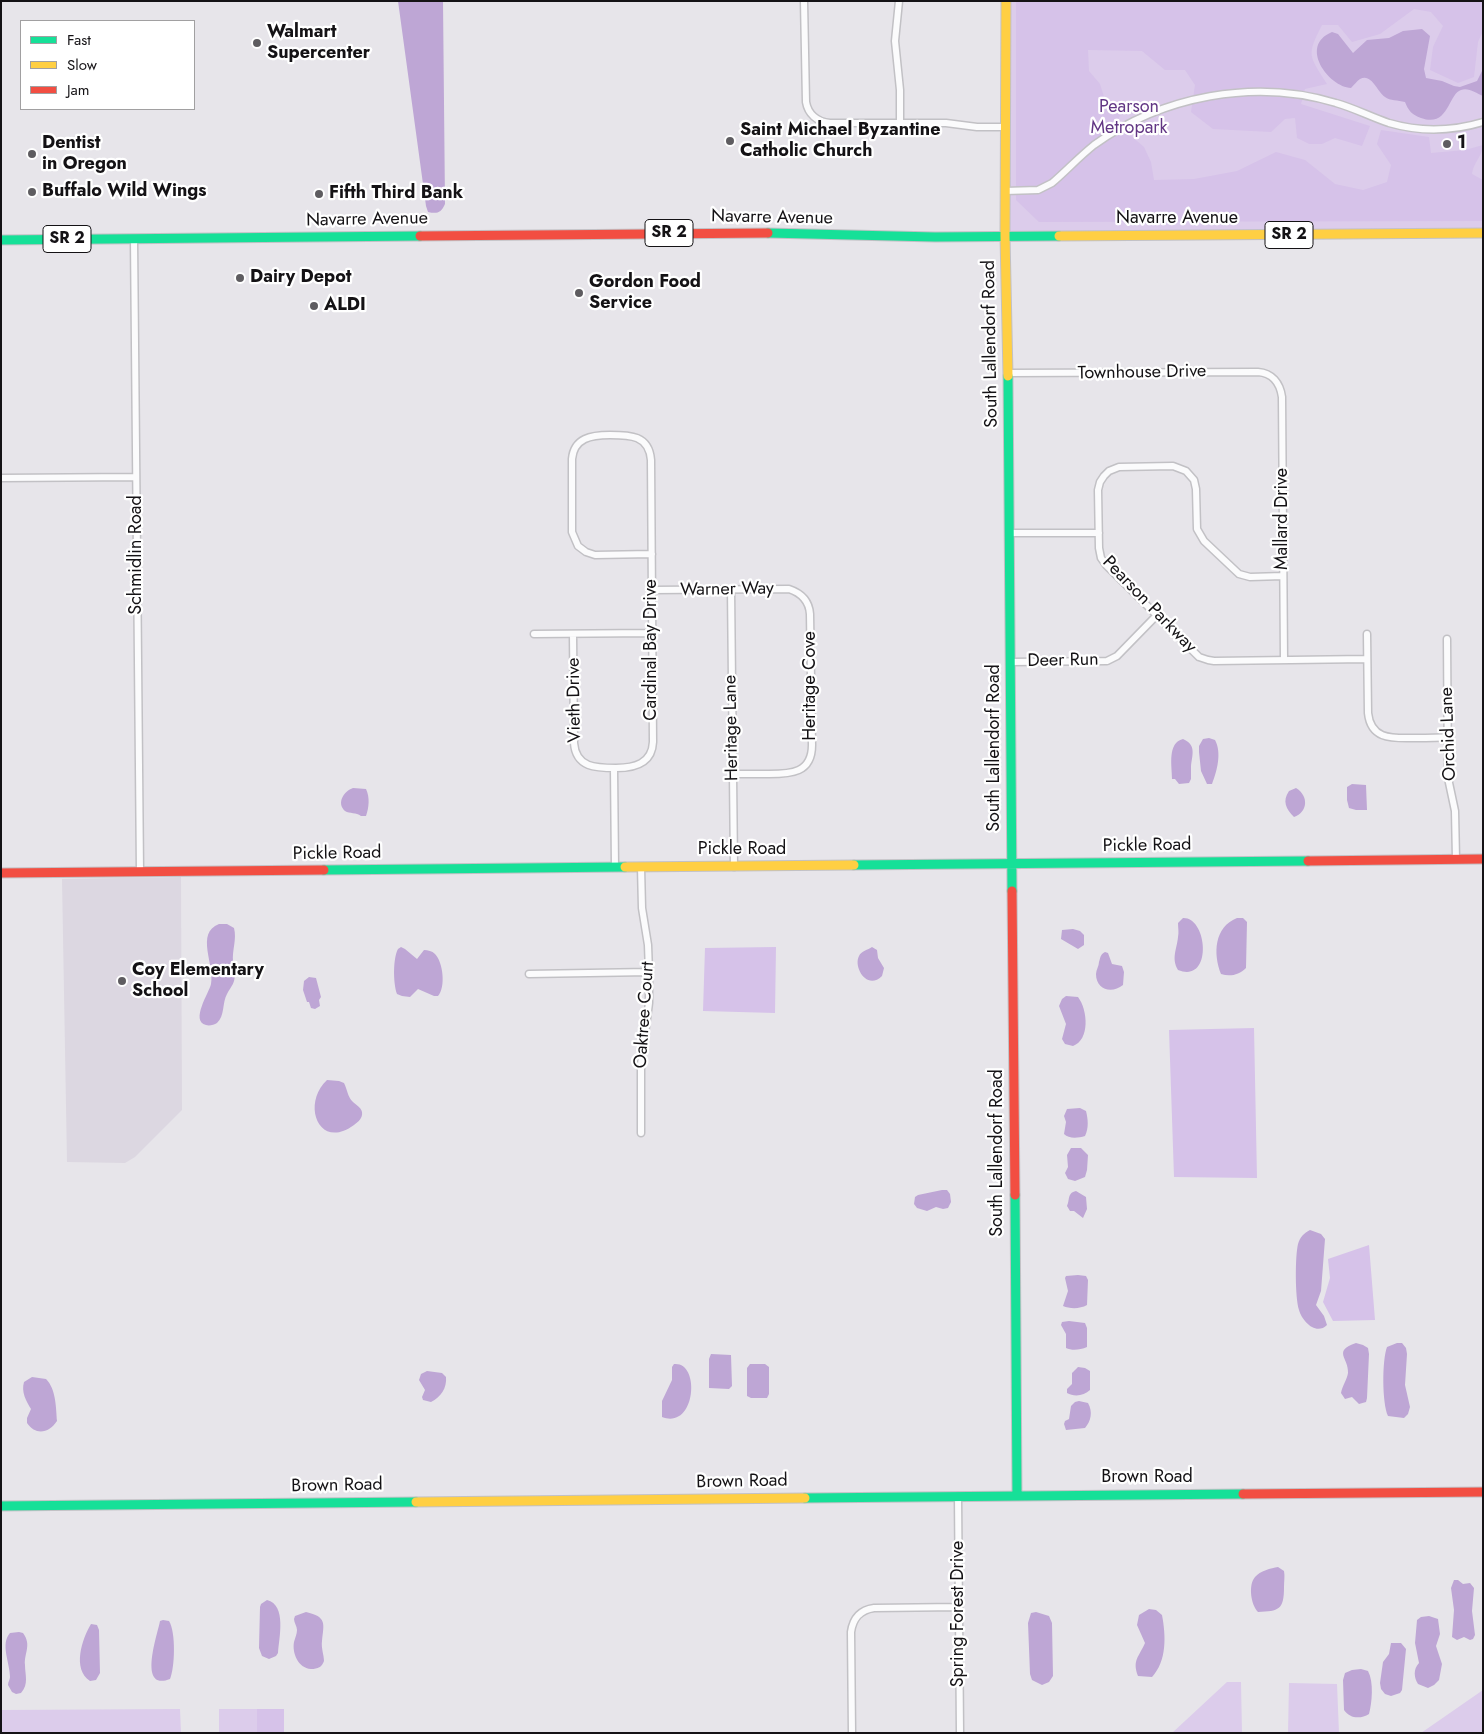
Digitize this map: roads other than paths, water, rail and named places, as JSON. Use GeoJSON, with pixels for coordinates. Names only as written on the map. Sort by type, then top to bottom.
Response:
{"type":"FeatureCollection","features":[{"type":"Feature","properties":{"kind":"main road","name":"South Lallendorf Road"},"geometry":{"type":"LineString","coordinates":[[1006,1],[1005,236],[1010,533],[1017,1495]]}},
{"type":"Feature","properties":{"kind":"main road","name":"Navarre Avenue"},"geometry":{"type":"LineString","coordinates":[[1,240],[774,233],[928,237],[1483,233]]}},
{"type":"Feature","properties":{"kind":"main road","name":"Pickle Road"},"geometry":{"type":"LineString","coordinates":[[1,873],[1483,859]]}},
{"type":"Feature","properties":{"kind":"main road","name":"Brown Road"},"geometry":{"type":"LineString","coordinates":[[1,1506],[1483,1492]]}},
{"type":"Feature","properties":{"kind":"street"},"geometry":{"type":"LineString","coordinates":[[804,1],[806,102],[810,113],[816,119],[826,123],[946,122],[977,127],[1006,127]]}},
{"type":"Feature","properties":{"kind":"street"},"geometry":{"type":"LineString","coordinates":[[899,1],[895,45],[900,90],[900,123]]}},
{"type":"Feature","properties":{"kind":"street"},"geometry":{"type":"LineString","coordinates":[[1005,192],[1044,188],[1094,146],[1124,127],[1166,107],[1205,97],[1247,92],[1295,95],[1336,103],[1390,123],[1420,129],[1439,130],[1483,122]]}},
{"type":"Feature","properties":{"kind":"street","name":"Schmidlin Road"},"geometry":{"type":"LineString","coordinates":[[134,239],[140,872]]}},
{"type":"Feature","properties":{"kind":"street","name":"Townhouse Drive"},"geometry":{"type":"LineString","coordinates":[[1008,373],[1258,372],[1275,379]]}},
{"type":"Feature","properties":{"kind":"street","name":"Mallard Drive"},"geometry":{"type":"LineString","coordinates":[[1275,379],[1282,397],[1284,660]]}},
{"type":"Feature","properties":{"kind":"street","name":"Cardinal Bay Drive"},"geometry":{"type":"LineString","coordinates":[[614,768],[631,768],[640,764],[649,757],[653,742],[652,554],[649,452],[643,442],[636,437],[626,435],[588,437],[579,442],[573,451],[572,459],[572,529],[574,540],[582,550],[593,554],[652,554]]}},
{"type":"Feature","properties":{"kind":"street"},"geometry":{"type":"LineString","coordinates":[[1098,533],[1098,490],[1100,482],[1106,473],[1122,466],[1177,467],[1188,473],[1195,483],[1197,528],[1204,541],[1241,575],[1250,577],[1283,576]]}},
{"type":"Feature","properties":{"kind":"street"},"geometry":{"type":"LineString","coordinates":[[1,478],[136,477]]}},
{"type":"Feature","properties":{"kind":"street","name":"Pearson Parkway"},"geometry":{"type":"LineString","coordinates":[[1010,533],[1098,533],[1099,550],[1103,562],[1197,655],[1205,659],[1367,659]]}},
{"type":"Feature","properties":{"kind":"street","name":"Heritage Lane"},"geometry":{"type":"LineString","coordinates":[[731,589],[734,867]]}},
{"type":"Feature","properties":{"kind":"street","name":"Warner Way"},"geometry":{"type":"LineString","coordinates":[[652,590],[789,589],[800,594]]}},
{"type":"Feature","properties":{"kind":"street","name":"Heritage Cove"},"geometry":{"type":"LineString","coordinates":[[733,774],[792,773],[804,766],[810,757],[812,749],[810,614],[807,602],[800,594]]}},
{"type":"Feature","properties":{"kind":"street","name":"Deer Run"},"geometry":{"type":"LineString","coordinates":[[1010,662],[1107,661],[1119,654],[1157,615]]}},
{"type":"Feature","properties":{"kind":"street"},"geometry":{"type":"LineString","coordinates":[[534,634],[652,633]]}},
{"type":"Feature","properties":{"kind":"street","name":"Vieth Drive"},"geometry":{"type":"LineString","coordinates":[[573,634],[575,750],[583,762],[591,767],[614,768]]}},
{"type":"Feature","properties":{"kind":"street"},"geometry":{"type":"LineString","coordinates":[[1367,634],[1368,717],[1373,728],[1378,733],[1389,738],[1448,738]]}},
{"type":"Feature","properties":{"kind":"street","name":"Orchid Lane"},"geometry":{"type":"LineString","coordinates":[[1447,639],[1448,778],[1456,815],[1456,859]]}},
{"type":"Feature","properties":{"kind":"street"},"geometry":{"type":"LineString","coordinates":[[614,768],[615,867]]}},
{"type":"Feature","properties":{"kind":"street","name":"Oaktree Court"},"geometry":{"type":"LineString","coordinates":[[641,867],[642,908],[650,972],[649,1003],[641,1064],[641,1133]]}},
{"type":"Feature","properties":{"kind":"street"},"geometry":{"type":"LineString","coordinates":[[529,974],[650,972]]}},
{"type":"Feature","properties":{"kind":"street","name":"Spring Forest Drive"},"geometry":{"type":"LineString","coordinates":[[958,1496],[960,1733]]}},
{"type":"Feature","properties":{"kind":"street"},"geometry":{"type":"LineString","coordinates":[[852,1733],[851,1632],[854,1620],[858,1615],[862,1611],[874,1608],[959,1607]]}},
{"type":"Feature","properties":{"kind":"place","name":"Walmart Supercenter"},"geometry":{"type":"Point","coordinates":[257,43]}},
{"type":"Feature","properties":{"kind":"place","name":"Saint Michael Byzantine Catholic Church"},"geometry":{"type":"Point","coordinates":[730,141]}},
{"type":"Feature","properties":{"kind":"place","name":"1"},"geometry":{"type":"Point","coordinates":[1447,144]}},
{"type":"Feature","properties":{"kind":"place","name":"Dentist in Oregon"},"geometry":{"type":"Point","coordinates":[32,154]}},
{"type":"Feature","properties":{"kind":"place","name":"Buffalo Wild Wings"},"geometry":{"type":"Point","coordinates":[32,192]}},
{"type":"Feature","properties":{"kind":"place","name":"Fifth Third Bank"},"geometry":{"type":"Point","coordinates":[319,194]}},
{"type":"Feature","properties":{"kind":"place","name":"Dairy Depot"},"geometry":{"type":"Point","coordinates":[240,278]}},
{"type":"Feature","properties":{"kind":"place","name":"Gordon Food Service"},"geometry":{"type":"Point","coordinates":[579,293]}},
{"type":"Feature","properties":{"kind":"place","name":"ALDI"},"geometry":{"type":"Point","coordinates":[314,306]}},
{"type":"Feature","properties":{"kind":"place","name":"Coy Elementary School"},"geometry":{"type":"Point","coordinates":[122,981]}},
{"type":"Feature","properties":{"kind":"park label","name":"Pearson Metropark"},"geometry":{"type":"Point","coordinates":[1129,118]}}]}
